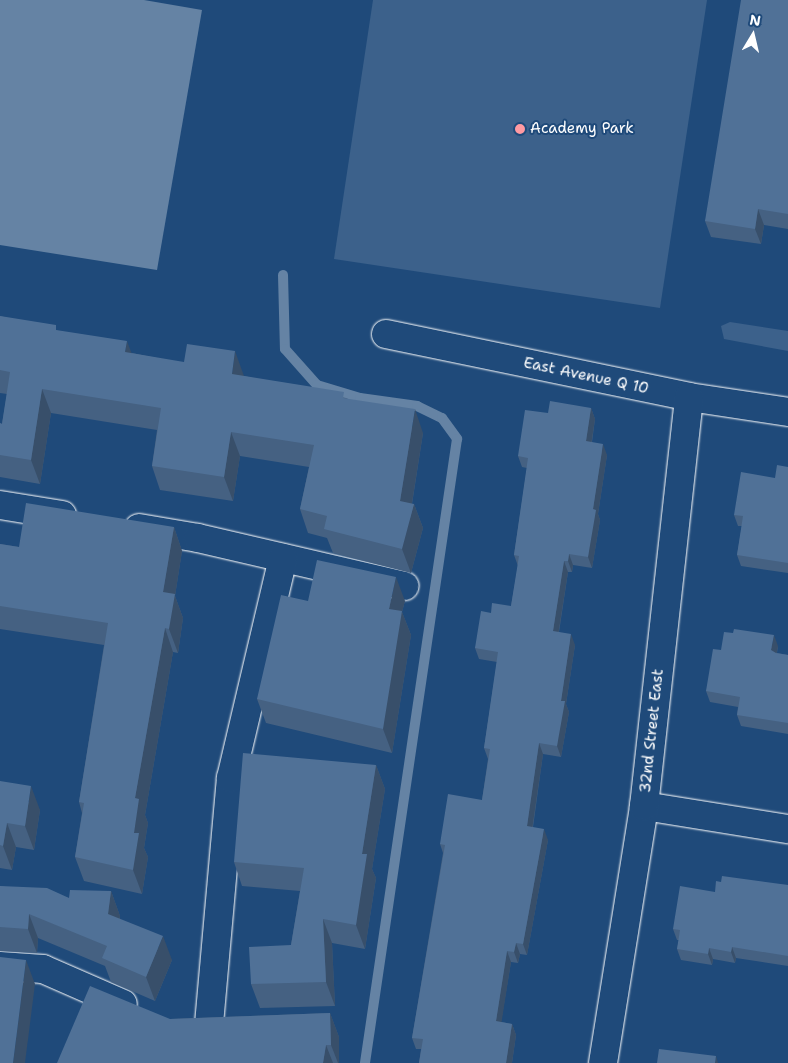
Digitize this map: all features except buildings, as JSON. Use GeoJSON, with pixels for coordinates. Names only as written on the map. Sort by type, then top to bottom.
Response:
{"type":"FeatureCollection","features":[{"type":"Feature","properties":{"kind":"street","name":"East Avenue Q 10"},"geometry":{"type":"LineString","coordinates":[[386,334],[689,397],[788,412]]}},
{"type":"Feature","properties":{"kind":"street","name":"32nd Street East"},"geometry":{"type":"LineString","coordinates":[[603,1063],[644,806],[689,397]]}},
{"type":"Feature","properties":{"kind":"street"},"geometry":{"type":"LineString","coordinates":[[0,505],[85,519]]}},
{"type":"Feature","properties":{"kind":"street"},"geometry":{"type":"LineString","coordinates":[[113,524],[198,538],[404,586]]}},
{"type":"Feature","properties":{"kind":"street"},"geometry":{"type":"LineString","coordinates":[[238,1024],[197,1026],[231,778],[283,558]]}},
{"type":"Feature","properties":{"kind":"street"},"geometry":{"type":"LineString","coordinates":[[644,806],[788,829]]}},
{"type":"Feature","properties":{"kind":"street"},"geometry":{"type":"LineString","coordinates":[[0,966],[44,968],[150,1016]]}},
{"type":"Feature","properties":{"kind":"shaded area"},"geometry":{"type":"Polygon","coordinates":[[[0,0],[144,0],[202,10],[157,270],[0,245],[0,0]]]}},
{"type":"Feature","properties":{"kind":"shaded area","name":"Academy Park"},"geometry":{"type":"Polygon","coordinates":[[[373,0],[707,0],[660,308],[334,259],[373,0]]]}},
{"type":"Feature","properties":{"kind":"shaded area"},"geometry":{"type":"Polygon","coordinates":[[[730,322],[788,331],[788,351],[724,339],[721,326],[730,322]]]}},
{"type":"Feature","properties":{"kind":"waterway"},"geometry":{"type":"LineString","coordinates":[[283,275],[285,349],[317,385],[360,398],[417,406],[442,418],[457,439],[365,1063]]}},
{"type":"Feature","properties":{"kind":"place","name":"Academy Park"},"geometry":{"type":"Point","coordinates":[520,129]}}]}
